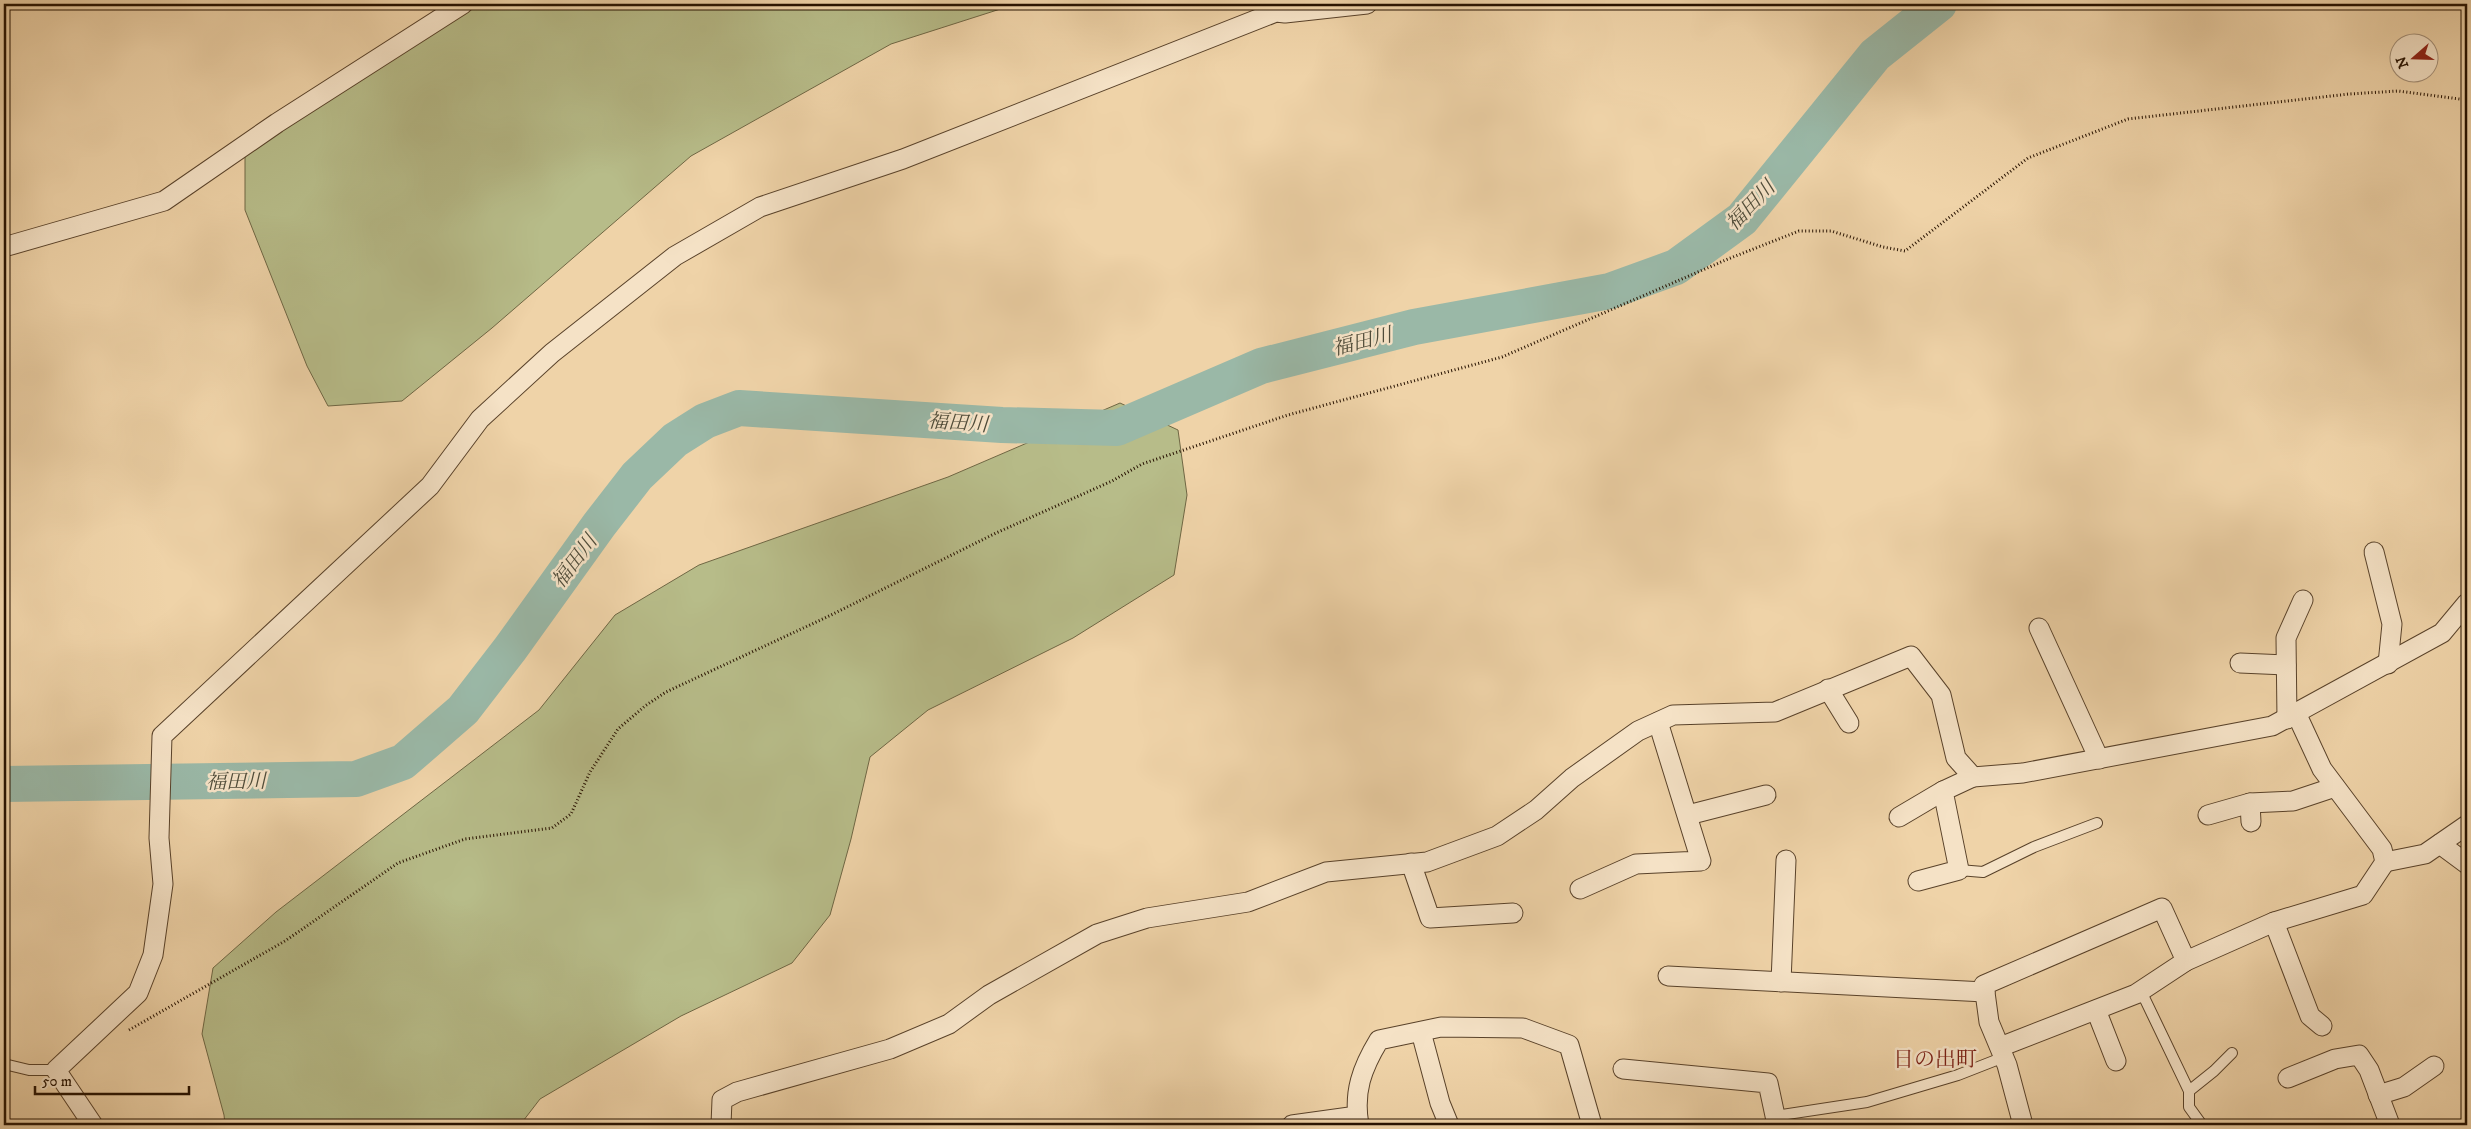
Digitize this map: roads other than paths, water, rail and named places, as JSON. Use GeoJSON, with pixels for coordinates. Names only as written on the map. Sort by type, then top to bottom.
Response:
{"type":"FeatureCollection","features":[{"type":"Feature","properties":{"kind":"street"},"geometry":{"type":"LineString","coordinates":[[4,248],[164,202],[277,123],[463,4]]}},
{"type":"Feature","properties":{"kind":"street"},"geometry":{"type":"LineString","coordinates":[[93,1125],[56,1070],[138,993],[153,955],[164,884],[159,838],[162,736],[430,486],[480,419],[552,353],[675,256],[760,207],[903,159],[1276,12],[1367,4]]}},
{"type":"Feature","properties":{"kind":"street"},"geometry":{"type":"LineString","coordinates":[[2374,552],[2392,624],[2388,664]]}},
{"type":"Feature","properties":{"kind":"street"},"geometry":{"type":"LineString","coordinates":[[2303,600],[2286,638],[2286,665],[2291,716],[2322,769],[2382,849],[2385,862]]}},
{"type":"Feature","properties":{"kind":"street"},"geometry":{"type":"LineString","coordinates":[[1898,817],[1943,791],[1973,777],[2023,773],[2272,726],[2442,633],[2467,604]]}},
{"type":"Feature","properties":{"kind":"street"},"geometry":{"type":"LineString","coordinates":[[2039,628],[2099,759]]}},
{"type":"Feature","properties":{"kind":"street"},"geometry":{"type":"LineString","coordinates":[[721,1125],[722,1100],[737,1092],[890,1049],[949,1024],[989,995],[1097,934],[1147,918],[1248,902],[1326,872],[1427,862],[1497,836],[1536,810],[1572,778],[1638,731],[1673,715],[1775,712],[1911,656],[1941,695],[1956,758],[1973,777]]}},
{"type":"Feature","properties":{"kind":"street"},"geometry":{"type":"LineString","coordinates":[[2240,663],[2286,665]]}},
{"type":"Feature","properties":{"kind":"street"},"geometry":{"type":"LineString","coordinates":[[1828,689],[1849,723]]}},
{"type":"Feature","properties":{"kind":"street"},"geometry":{"type":"LineString","coordinates":[[1580,888],[1636,864],[1701,861],[1658,722]]}},
{"type":"Feature","properties":{"kind":"street"},"geometry":{"type":"LineString","coordinates":[[2208,815],[2250,803],[2293,801],[2335,787]]}},
{"type":"Feature","properties":{"kind":"street"},"geometry":{"type":"LineString","coordinates":[[1918,881],[1960,870],[1943,791]]}},
{"type":"Feature","properties":{"kind":"street"},"geometry":{"type":"LineString","coordinates":[[1688,815],[1766,794]]}},
{"type":"Feature","properties":{"kind":"street"},"geometry":{"type":"LineString","coordinates":[[2250,803],[2251,822]]}},
{"type":"Feature","properties":{"kind":"street"},"geometry":{"type":"LineString","coordinates":[[2002,1052],[2141,991],[2186,960],[2274,922],[2363,895],[2385,862],[2425,854],[2467,825]]}},
{"type":"Feature","properties":{"kind":"street"},"geometry":{"type":"LineString","coordinates":[[2440,844],[2467,864]]}},
{"type":"Feature","properties":{"kind":"street"},"geometry":{"type":"LineString","coordinates":[[1781,982],[1786,860]]}},
{"type":"Feature","properties":{"kind":"street"},"geometry":{"type":"LineString","coordinates":[[1411,864],[1430,918],[1513,913]]}},
{"type":"Feature","properties":{"kind":"street"},"geometry":{"type":"LineString","coordinates":[[2023,1125],[2002,1052],[1990,1022],[1984,985],[2162,908],[2186,960]]}},
{"type":"Feature","properties":{"kind":"street"},"geometry":{"type":"LineString","coordinates":[[2274,922],[2310,1016],[2322,1026]]}},
{"type":"Feature","properties":{"kind":"street"},"geometry":{"type":"LineString","coordinates":[[1668,976],[1985,992]]}},
{"type":"Feature","properties":{"kind":"street"},"geometry":{"type":"LineString","coordinates":[[2096,1010],[2116,1061]]}},
{"type":"Feature","properties":{"kind":"street"},"geometry":{"type":"LineString","coordinates":[[1292,1125],[1358,1120],[1356,1105],[1364,1065],[1379,1040],[1441,1027],[1523,1028],[1569,1045],[1592,1125]]}},
{"type":"Feature","properties":{"kind":"street"},"geometry":{"type":"LineString","coordinates":[[1421,1032],[1440,1103],[1449,1125]]}},
{"type":"Feature","properties":{"kind":"street"},"geometry":{"type":"LineString","coordinates":[[2288,1078],[2335,1059],[2359,1055],[2369,1070],[2390,1125]]}},
{"type":"Feature","properties":{"kind":"street"},"geometry":{"type":"LineString","coordinates":[[2378,1095],[2404,1087],[2434,1066]]}},
{"type":"Feature","properties":{"kind":"street"},"geometry":{"type":"LineString","coordinates":[[1623,1069],[1768,1083],[1776,1121]]}},
{"type":"Feature","properties":{"kind":"lane"},"geometry":{"type":"LineString","coordinates":[[1960,870],[1983,872],[2034,847],[2097,823]]}},
{"type":"Feature","properties":{"kind":"lane"},"geometry":{"type":"LineString","coordinates":[[2141,991],[2189,1091],[2189,1107],[2202,1125]]}},
{"type":"Feature","properties":{"kind":"lane"},"geometry":{"type":"LineString","coordinates":[[1776,1121],[1867,1102],[1958,1075],[2002,1052]]}},
{"type":"Feature","properties":{"kind":"lane"},"geometry":{"type":"LineString","coordinates":[[2189,1091],[2232,1053]]}},
{"type":"Feature","properties":{"kind":"lane"},"geometry":{"type":"LineString","coordinates":[[4,1064],[29,1070],[56,1070]]}},
{"type":"Feature","properties":{"kind":"waterway","name":"福田川"},"geometry":{"type":"LineString","coordinates":[[4,784],[356,779],[403,762],[463,710],[637,476],[675,440],[705,421],[739,408],[1002,425],[1117,428],[1261,366],[1414,327],[1610,291],[1676,267],[1742,219],[1875,55],[1939,4]]}},
{"type":"Feature","properties":{"kind":"district","name":"日の出町"},"geometry":{"type":"Point","coordinates":[1935,1059]}}]}
